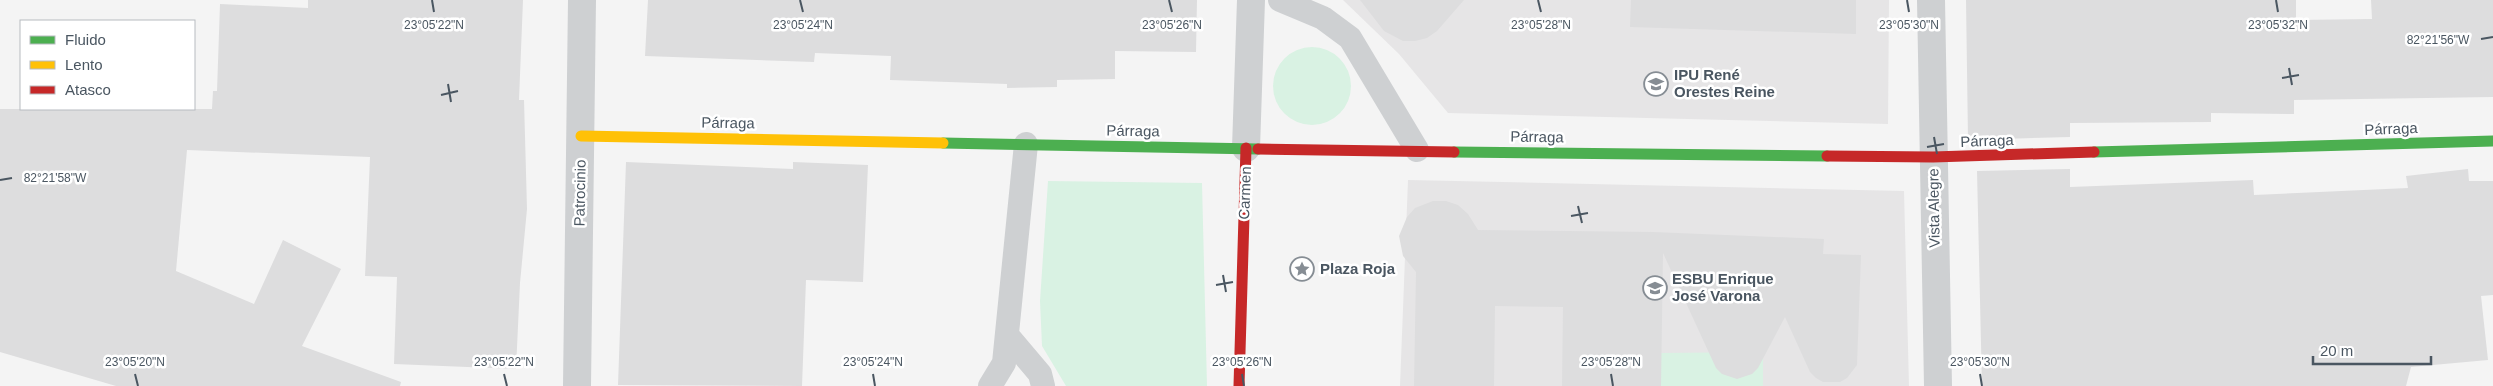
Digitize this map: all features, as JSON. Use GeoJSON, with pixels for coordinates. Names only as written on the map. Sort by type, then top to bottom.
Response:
{"type":"FeatureCollection","features":[{"type":"Feature","properties":{"kind":"street","name":"Patrocinio"},"geometry":{"type":"LineString","coordinates":[[577,386],[582,0]]}},
{"type":"Feature","properties":{"kind":"street","name":"Carmen"},"geometry":{"type":"LineString","coordinates":[[1239,386],[1250,0]]}},
{"type":"Feature","properties":{"kind":"street","name":"Vista Alegre"},"geometry":{"type":"LineString","coordinates":[[1931,0],[1938,386]]}},
{"type":"Feature","properties":{"kind":"street","name":"Párraga"},"geometry":{"type":"LineString","coordinates":[[581,136],[1246,148],[1933,157],[2493,140]]}},
{"type":"Feature","properties":{"kind":"lane"},"geometry":{"type":"LineString","coordinates":[[1280,0],[1323,18],[1350,38],[1417,150]]}},
{"type":"Feature","properties":{"kind":"lane"},"geometry":{"type":"LineString","coordinates":[[990,386],[1004,363],[1026,144]]}},
{"type":"Feature","properties":{"kind":"lane"},"geometry":{"type":"LineString","coordinates":[[1007,335],[1040,374],[1043,386]]}},
{"type":"Feature","properties":{"kind":"shaded area","name":"IPU René Orestes Reine"},"geometry":{"type":"Polygon","coordinates":[[[1343,0],[1889,0],[1888,124],[1448,113],[1399,54],[1343,0]]]}},
{"type":"Feature","properties":{"kind":"shaded area","name":"ESBU Enrique José Varona"},"geometry":{"type":"Polygon","coordinates":[[[1408,180],[1904,191],[1909,386],[1400,386],[1408,180]]]}},
{"type":"Feature","properties":{"kind":"green space"},"geometry":{"type":"Polygon","coordinates":[[[1312,47],[1327,50],[1340,58],[1348,71],[1351,86],[1348,101],[1340,114],[1327,122],[1312,125],[1297,122],[1284,114],[1276,101],[1273,86],[1276,71],[1284,58],[1297,50],[1312,47]]]}},
{"type":"Feature","properties":{"kind":"green space"},"geometry":{"type":"Polygon","coordinates":[[[1048,181],[1202,183],[1207,386],[1066,386],[1042,346],[1040,301],[1048,181]]]}},
{"type":"Feature","properties":{"kind":"green space"},"geometry":{"type":"Polygon","coordinates":[[[1763,352],[1763,386],[1661,386],[1661,353],[1763,352]]]}},
{"type":"Feature","properties":{"kind":"building"},"geometry":{"type":"Polygon","coordinates":[[[308,0],[523,0],[519,100],[524,100],[527,209],[520,283],[516,369],[394,364],[397,277],[365,276],[370,157],[187,150],[176,271],[254,304],[283,240],[341,269],[302,346],[401,382],[400,386],[116,386],[0,352],[0,109],[212,109],[213,91],[217,91],[220,4],[308,8],[308,0]]]}},
{"type":"Feature","properties":{"kind":"building"},"geometry":{"type":"Polygon","coordinates":[[[648,0],[1197,0],[1196,52],[1115,51],[1115,79],[1057,80],[1057,87],[1007,88],[1007,84],[890,80],[891,56],[815,53],[814,62],[645,56],[648,0]]]}},
{"type":"Feature","properties":{"kind":"building"},"geometry":{"type":"Polygon","coordinates":[[[1360,0],[1464,0],[1437,31],[1427,38],[1403,41],[1384,31],[1360,0]]]}},
{"type":"Feature","properties":{"kind":"building"},"geometry":{"type":"Polygon","coordinates":[[[1631,0],[1856,0],[1856,34],[1630,27],[1631,0]]]}},
{"type":"Feature","properties":{"kind":"building"},"geometry":{"type":"Polygon","coordinates":[[[1966,0],[2296,0],[2296,20],[2372,19],[2371,0],[2493,0],[2493,97],[2294,100],[2294,114],[2211,113],[2211,122],[2070,123],[2070,137],[1968,140],[1966,0]]]}},
{"type":"Feature","properties":{"kind":"building"},"geometry":{"type":"Polygon","coordinates":[[[626,162],[793,169],[793,162],[868,165],[863,282],[806,280],[802,386],[618,385],[626,162]]]}},
{"type":"Feature","properties":{"kind":"building"},"geometry":{"type":"Polygon","coordinates":[[[2070,169],[2070,187],[2253,180],[2254,195],[2408,188],[2406,176],[2468,169],[2469,181],[2493,181],[2493,295],[2481,296],[2488,360],[2411,367],[2406,386],[1982,386],[1977,171],[2070,169]]]}},
{"type":"Feature","properties":{"kind":"building"},"geometry":{"type":"Polygon","coordinates":[[[1433,201],[1446,201],[1458,205],[1468,214],[1478,230],[1653,232],[1824,239],[1823,254],[1861,255],[1857,365],[1847,378],[1840,382],[1823,382],[1816,378],[1810,372],[1785,317],[1758,368],[1752,374],[1737,379],[1722,374],[1716,368],[1663,253],[1661,386],[1562,386],[1563,307],[1495,306],[1494,386],[1414,386],[1416,272],[1403,256],[1399,236],[1407,217],[1415,208],[1433,201]]]}},
{"type":"Feature","properties":{"kind":"traffic: fast"},"geometry":{"type":"LineString","coordinates":[[2094,152],[2493,141]]}},
{"type":"Feature","properties":{"kind":"traffic: fast"},"geometry":{"type":"LineString","coordinates":[[943,143],[1258,149]]}},
{"type":"Feature","properties":{"kind":"traffic: fast"},"geometry":{"type":"LineString","coordinates":[[1454,152],[1827,156]]}},
{"type":"Feature","properties":{"kind":"traffic: slow"},"geometry":{"type":"LineString","coordinates":[[581,136],[943,143]]}},
{"type":"Feature","properties":{"kind":"traffic: jam"},"geometry":{"type":"LineString","coordinates":[[1239,386],[1246,148]]}},
{"type":"Feature","properties":{"kind":"traffic: jam"},"geometry":{"type":"LineString","coordinates":[[1258,149],[1454,152]]}},
{"type":"Feature","properties":{"kind":"traffic: jam"},"geometry":{"type":"LineString","coordinates":[[1827,156],[1933,157],[2094,152]]}},
{"type":"Feature","properties":{"kind":"place","name":"IPU René Orestes Reine"},"geometry":{"type":"Point","coordinates":[1656,84]}},
{"type":"Feature","properties":{"kind":"place","name":"Plaza Roja"},"geometry":{"type":"Point","coordinates":[1302,269]}},
{"type":"Feature","properties":{"kind":"place","name":"ESBU Enrique José Varona"},"geometry":{"type":"Point","coordinates":[1655,288]}}]}
